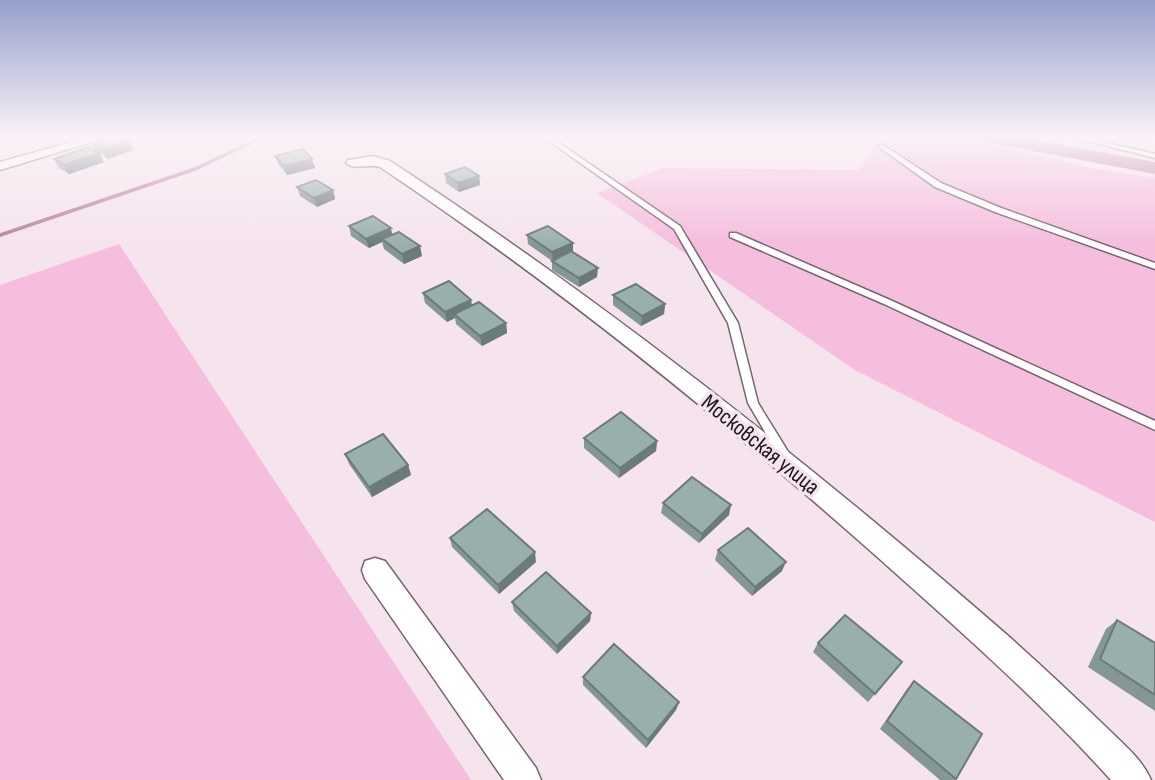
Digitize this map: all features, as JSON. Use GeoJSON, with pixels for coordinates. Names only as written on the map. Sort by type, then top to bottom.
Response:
{"type":"FeatureCollection","features":[{"type":"Feature","properties":{"kind":"street","name":"Московская улица"},"geometry":{"type":"LineString","coordinates":[[398,172],[486,230],[602,317],[790,465],[973,624],[1134,780]]}},
{"type":"Feature","properties":{"kind":"street"},"geometry":{"type":"LineString","coordinates":[[375,570],[524,780]]}},
{"type":"Feature","properties":{"kind":"lane"},"geometry":{"type":"LineString","coordinates":[[597,172],[677,228],[733,323],[753,403],[790,465]]}},
{"type":"Feature","properties":{"kind":"lane"},"geometry":{"type":"LineString","coordinates":[[920,172],[938,185],[998,210],[1155,266]]}},
{"type":"Feature","properties":{"kind":"lane"},"geometry":{"type":"LineString","coordinates":[[733,235],[887,302],[1155,426]]}},
{"type":"Feature","properties":{"kind":"shaded area"},"geometry":{"type":"Polygon","coordinates":[[[652,172],[1118,172],[1155,178],[1155,522],[855,370],[597,193],[652,172]]]}},
{"type":"Feature","properties":{"kind":"shaded area"},"geometry":{"type":"Polygon","coordinates":[[[119,244],[471,780],[0,780],[0,285],[119,244]]]}},
{"type":"Feature","properties":{"kind":"building"},"geometry":{"type":"Polygon","coordinates":[[[473,172],[479,176],[458,183],[445,174],[473,172]]]}},
{"type":"Feature","properties":{"kind":"building"},"geometry":{"type":"Polygon","coordinates":[[[316,180],[333,190],[314,198],[297,187],[316,180]]]}},
{"type":"Feature","properties":{"kind":"building"},"geometry":{"type":"Polygon","coordinates":[[[373,216],[391,228],[366,239],[349,226],[373,216]]]}},
{"type":"Feature","properties":{"kind":"building"},"geometry":{"type":"Polygon","coordinates":[[[548,226],[573,243],[552,252],[527,235],[548,226]]]}},
{"type":"Feature","properties":{"kind":"building"},"geometry":{"type":"Polygon","coordinates":[[[399,232],[420,246],[402,254],[382,239],[399,232]]]}},
{"type":"Feature","properties":{"kind":"building"},"geometry":{"type":"Polygon","coordinates":[[[571,251],[598,268],[579,278],[552,261],[571,251]]]}},
{"type":"Feature","properties":{"kind":"building"},"geometry":{"type":"Polygon","coordinates":[[[449,281],[471,300],[445,312],[423,293],[449,281]]]}},
{"type":"Feature","properties":{"kind":"building"},"geometry":{"type":"Polygon","coordinates":[[[636,284],[665,304],[642,316],[613,295],[636,284]]]}},
{"type":"Feature","properties":{"kind":"building"},"geometry":{"type":"Polygon","coordinates":[[[479,302],[506,323],[480,336],[454,314],[479,302]]]}},
{"type":"Feature","properties":{"kind":"building"},"geometry":{"type":"Polygon","coordinates":[[[621,412],[657,441],[620,468],[584,438],[621,412]]]}},
{"type":"Feature","properties":{"kind":"building"},"geometry":{"type":"Polygon","coordinates":[[[383,434],[408,465],[369,487],[345,454],[383,434]]]}},
{"type":"Feature","properties":{"kind":"building"},"geometry":{"type":"Polygon","coordinates":[[[692,477],[731,505],[702,534],[663,503],[692,477]]]}},
{"type":"Feature","properties":{"kind":"building"},"geometry":{"type":"Polygon","coordinates":[[[487,509],[535,552],[498,585],[450,538],[487,509]]]}},
{"type":"Feature","properties":{"kind":"building"},"geometry":{"type":"Polygon","coordinates":[[[748,528],[786,562],[755,587],[718,550],[748,528]]]}},
{"type":"Feature","properties":{"kind":"building"},"geometry":{"type":"Polygon","coordinates":[[[546,572],[591,613],[557,646],[512,602],[546,572]]]}},
{"type":"Feature","properties":{"kind":"building"},"geometry":{"type":"Polygon","coordinates":[[[845,615],[902,662],[875,694],[818,643],[845,615]]]}},
{"type":"Feature","properties":{"kind":"building"},"geometry":{"type":"Polygon","coordinates":[[[1117,620],[1155,643],[1155,695],[1100,659],[1117,620]]]}},
{"type":"Feature","properties":{"kind":"building"},"geometry":{"type":"Polygon","coordinates":[[[614,644],[679,702],[648,740],[583,677],[614,644]]]}},
{"type":"Feature","properties":{"kind":"building"},"geometry":{"type":"Polygon","coordinates":[[[914,681],[982,734],[956,779],[887,721],[914,681]]]}},
{"type":"Feature","properties":{"kind":"waterway"},"geometry":{"type":"LineString","coordinates":[[0,235],[185,172]]}}]}
